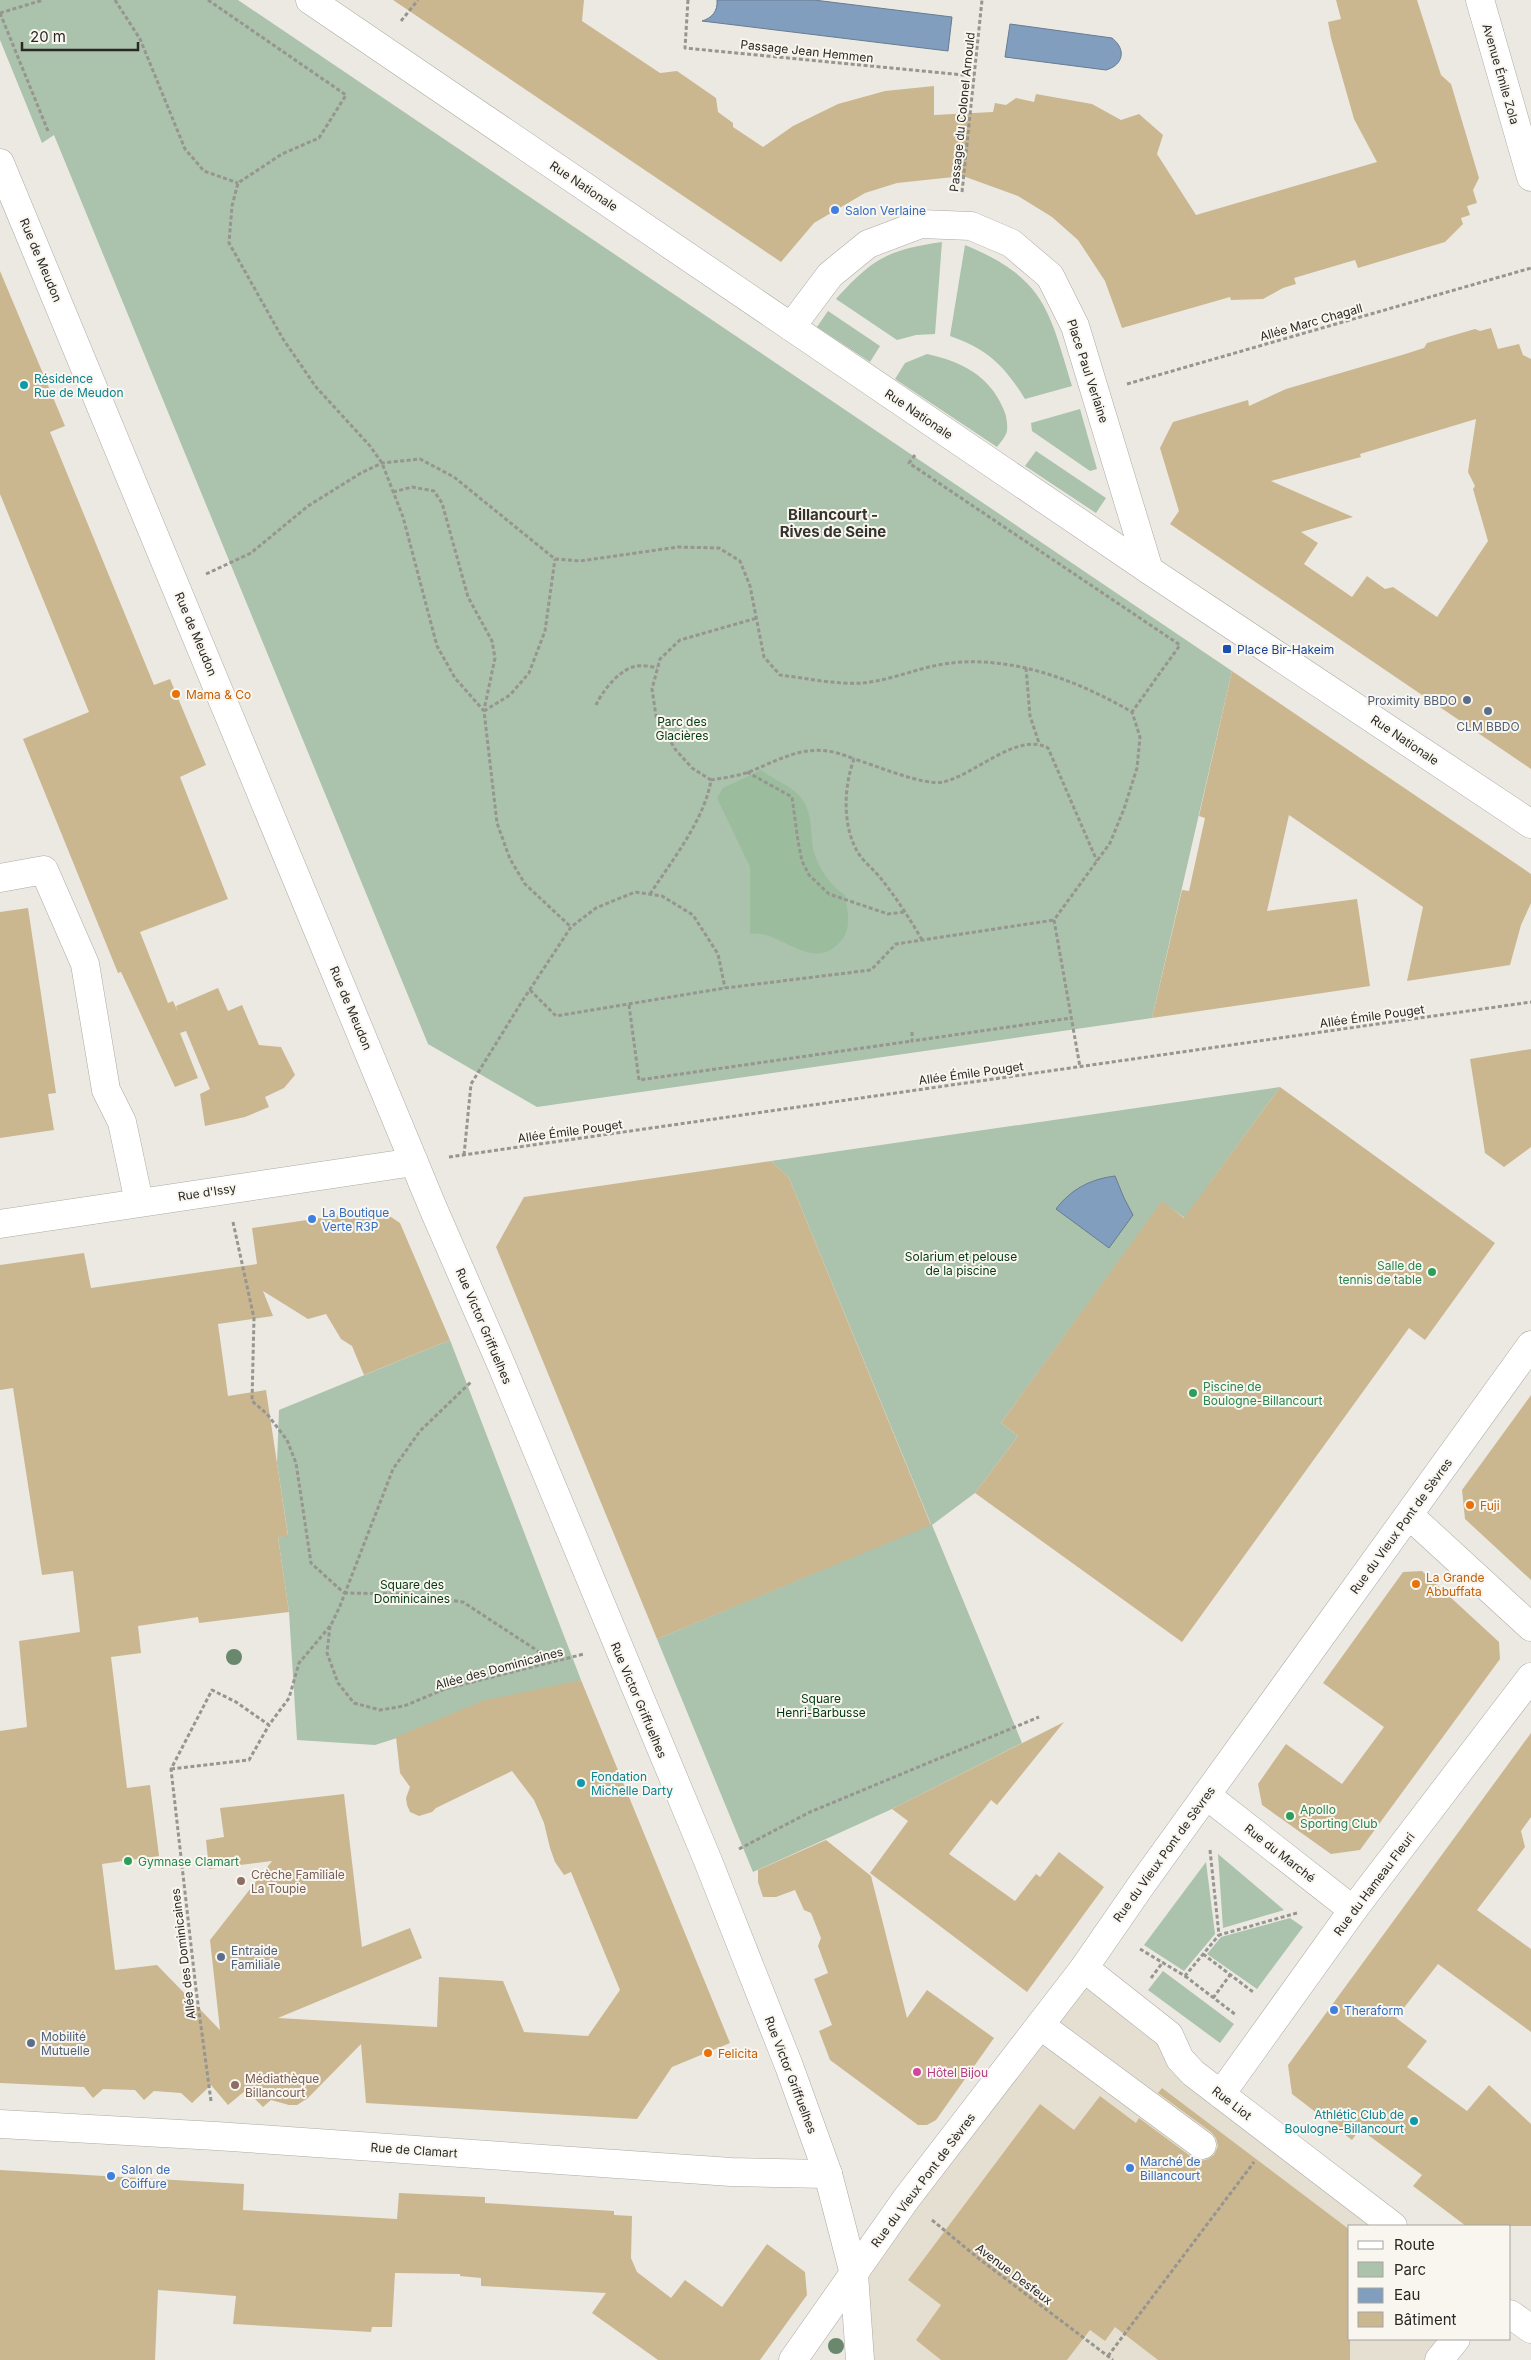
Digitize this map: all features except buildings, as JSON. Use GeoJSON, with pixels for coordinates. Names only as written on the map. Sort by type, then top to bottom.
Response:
{"type":"FeatureCollection","features":[{"type":"Feature","properties":{"kind":"street","name":"Rue Nationale"},"geometry":{"type":"LineString","coordinates":[[310,0],[1149,570],[1531,824]]}},
{"type":"Feature","properties":{"kind":"street","name":"Avenue Émile Zola"},"geometry":{"type":"LineString","coordinates":[[1480,0],[1531,177]]}},
{"type":"Feature","properties":{"kind":"street","name":"Rue de Meudon"},"geometry":{"type":"LineString","coordinates":[[0,162],[414,1162]]}},
{"type":"Feature","properties":{"kind":"street","name":"Place Paul Verlaine"},"geometry":{"type":"LineString","coordinates":[[791,327],[830,275],[868,244],[922,224],[971,226],[1011,243],[1050,276],[1075,326],[1149,570]]}},
{"type":"Feature","properties":{"kind":"street"},"geometry":{"type":"LineString","coordinates":[[0,878],[44,870],[84,964],[106,1090],[122,1122],[139,1202]]}},
{"type":"Feature","properties":{"kind":"street","name":"Rue d'Issy"},"geometry":{"type":"LineString","coordinates":[[0,1224],[414,1162]]}},
{"type":"Feature","properties":{"kind":"street","name":"Rue Victor Griffuelhes"},"geometry":{"type":"LineString","coordinates":[[414,1162],[501,1364],[615,1643],[708,1861],[789,2066],[828,2174],[854,2274],[860,2360]]}},
{"type":"Feature","properties":{"kind":"street","name":"Rue du Vieux Pont de Sèvres"},"geometry":{"type":"LineString","coordinates":[[793,2360],[906,2199],[1084,1968],[1206,1795],[1531,1345]]}},
{"type":"Feature","properties":{"kind":"street"},"geometry":{"type":"LineString","coordinates":[[1409,1516],[1531,1627]]}},
{"type":"Feature","properties":{"kind":"street","name":"Rue du Hameau Fleuri"},"geometry":{"type":"LineString","coordinates":[[1221,2094],[1353,1910],[1531,1677]]}},
{"type":"Feature","properties":{"kind":"street","name":"Rue du Marché"},"geometry":{"type":"LineString","coordinates":[[1206,1795],[1353,1910]]}},
{"type":"Feature","properties":{"kind":"street","name":"Rue Liot"},"geometry":{"type":"LineString","coordinates":[[1084,1968],[1170,2035],[1180,2060],[1193,2073],[1392,2225]]}},
{"type":"Feature","properties":{"kind":"street"},"geometry":{"type":"LineString","coordinates":[[1040,2025],[1202,2145]]}},
{"type":"Feature","properties":{"kind":"street","name":"Rue de Clamart"},"geometry":{"type":"LineString","coordinates":[[0,2124],[216,2136],[731,2172],[828,2174]]}},
{"type":"Feature","properties":{"kind":"street"},"geometry":{"type":"LineString","coordinates":[[1511,2315],[1531,2329]]}},
{"type":"Feature","properties":{"kind":"street"},"geometry":{"type":"LineString","coordinates":[[1439,2360],[1455,2340]]}},
{"type":"Feature","properties":{"kind":"path"},"geometry":{"type":"LineString","coordinates":[[43,0],[0,13],[48,131]]}},
{"type":"Feature","properties":{"kind":"path"},"geometry":{"type":"LineString","coordinates":[[115,0],[140,39],[185,149],[204,171],[238,183]]}},
{"type":"Feature","properties":{"kind":"path"},"geometry":{"type":"LineString","coordinates":[[208,0],[346,95],[319,138],[282,154],[238,183],[232,206],[229,243],[283,339],[310,379],[370,446],[382,463],[403,517],[437,646],[455,678],[484,711]]}},
{"type":"Feature","properties":{"kind":"path","name":"Passage Jean Hemmen"},"geometry":{"type":"LineString","coordinates":[[688,0],[686,48],[974,76]]}},
{"type":"Feature","properties":{"kind":"path","name":"Passage du Colonel Arnould"},"geometry":{"type":"LineString","coordinates":[[960,226],[963,166],[982,0]]}},
{"type":"Feature","properties":{"kind":"path","name":"Allée Marc Chagall"},"geometry":{"type":"LineString","coordinates":[[1096,393],[1531,268]]}},
{"type":"Feature","properties":{"kind":"path"},"geometry":{"type":"LineString","coordinates":[[915,455],[909,463],[1180,645],[1132,712]]}},
{"type":"Feature","properties":{"kind":"path"},"geometry":{"type":"LineString","coordinates":[[176,587],[251,553],[308,506],[332,490],[382,463],[420,459],[454,476],[554,559],[580,561],[678,547],[719,548],[740,561],[750,586],[764,656],[780,675],[862,683],[952,663],[987,663],[1026,668],[1050,674],[1110,700],[1132,712],[1140,737],[1137,768],[1124,809],[1110,842],[1054,920],[896,944],[872,970],[725,988],[556,1016],[530,990]]}},
{"type":"Feature","properties":{"kind":"path"},"geometry":{"type":"LineString","coordinates":[[393,492],[412,487],[434,491],[442,503],[468,597],[492,641],[495,658],[484,711],[497,823],[510,859],[525,884],[571,927]]}},
{"type":"Feature","properties":{"kind":"path"},"geometry":{"type":"LineString","coordinates":[[484,711],[510,695],[529,672],[544,631],[554,559]]}},
{"type":"Feature","properties":{"kind":"path"},"geometry":{"type":"LineString","coordinates":[[757,618],[680,640],[660,659],[652,689],[656,716],[675,749],[692,768],[711,780],[747,772],[787,754],[812,750],[838,751],[914,779],[942,783],[1008,751],[1030,743],[1039,743],[1048,748],[1097,861]]}},
{"type":"Feature","properties":{"kind":"path"},"geometry":{"type":"LineString","coordinates":[[596,705],[612,682],[630,668],[644,665],[658,668]]}},
{"type":"Feature","properties":{"kind":"path"},"geometry":{"type":"LineString","coordinates":[[1026,668],[1030,716],[1039,743]]}},
{"type":"Feature","properties":{"kind":"path"},"geometry":{"type":"LineString","coordinates":[[854,758],[847,778],[845,799],[857,852],[881,878],[906,912],[922,940]]}},
{"type":"Feature","properties":{"kind":"path"},"geometry":{"type":"LineString","coordinates":[[747,772],[792,797],[802,861],[809,876],[829,894],[888,914],[906,912]]}},
{"type":"Feature","properties":{"kind":"path"},"geometry":{"type":"LineString","coordinates":[[650,894],[693,825],[709,794],[711,780]]}},
{"type":"Feature","properties":{"kind":"path"},"geometry":{"type":"LineString","coordinates":[[464,1155],[471,1084],[571,927],[596,908],[635,892],[662,896],[693,915],[718,954],[725,988]]}},
{"type":"Feature","properties":{"kind":"path"},"geometry":{"type":"LineString","coordinates":[[1054,920],[1080,1067]]}},
{"type":"Feature","properties":{"kind":"path","name":"Allée Émile Pouget"},"geometry":{"type":"LineString","coordinates":[[414,1162],[1531,1002]]}},
{"type":"Feature","properties":{"kind":"path"},"geometry":{"type":"LineString","coordinates":[[629,1005],[638,1080],[1071,1018]]}},
{"type":"Feature","properties":{"kind":"path"},"geometry":{"type":"LineString","coordinates":[[912,1032],[912,1041]]}},
{"type":"Feature","properties":{"kind":"path"},"geometry":{"type":"LineString","coordinates":[[226,1189],[254,1318],[252,1401],[267,1414],[287,1440],[296,1463],[311,1563],[344,1593],[406,1594],[463,1602],[554,1661]]}},
{"type":"Feature","properties":{"kind":"path"},"geometry":{"type":"LineString","coordinates":[[171,1769],[249,1760],[269,1724],[289,1698],[299,1663],[330,1625],[393,1469],[420,1431],[467,1384],[501,1364]]}},
{"type":"Feature","properties":{"kind":"path","name":"Allée des Dominicaines"},"geometry":{"type":"LineString","coordinates":[[330,1625],[328,1653],[338,1683],[354,1703],[380,1710],[404,1706],[445,1689],[572,1658],[615,1643]]}},
{"type":"Feature","properties":{"kind":"path"},"geometry":{"type":"LineString","coordinates":[[171,1769],[212,1690],[236,1702],[269,1724]]}},
{"type":"Feature","properties":{"kind":"path"},"geometry":{"type":"LineString","coordinates":[[708,1861],[743,1848],[810,1812],[1040,1717]]}},
{"type":"Feature","properties":{"kind":"path","name":"Allée des Dominicaines"},"geometry":{"type":"LineString","coordinates":[[171,1769],[196,1989],[216,2136]]}},
{"type":"Feature","properties":{"kind":"path"},"geometry":{"type":"LineString","coordinates":[[1209,1841],[1219,1935]]}},
{"type":"Feature","properties":{"kind":"path"},"geometry":{"type":"LineString","coordinates":[[1185,1976],[1219,1935],[1298,1913]]}},
{"type":"Feature","properties":{"kind":"path"},"geometry":{"type":"LineString","coordinates":[[1134,1945],[1185,1976],[1243,2021]]}},
{"type":"Feature","properties":{"kind":"path"},"geometry":{"type":"LineString","coordinates":[[1203,1954],[1254,1993]]}},
{"type":"Feature","properties":{"kind":"path"},"geometry":{"type":"LineString","coordinates":[[1213,1998],[1230,1975]]}},
{"type":"Feature","properties":{"kind":"path"},"geometry":{"type":"LineString","coordinates":[[1108,2356],[1274,2136]]}},
{"type":"Feature","properties":{"kind":"path","name":"Avenue Desfeux"},"geometry":{"type":"LineString","coordinates":[[906,2199],[978,2258],[1113,2360]]}},
{"type":"Feature","properties":{"kind":"shaded area","name":"Marché de Billancourt"},"geometry":{"type":"Polygon","coordinates":[[[1084,1968],[1399,2225],[1348,2225],[1348,2340],[1455,2340],[1439,2360],[860,2360],[854,2274],[1084,1968]]]}},
{"type":"Feature","properties":{"kind":"green space","name":"Parc des Glacières"},"geometry":{"type":"Polygon","coordinates":[[[0,0],[238,0],[1232,671],[1152,1018],[537,1107],[428,1044],[54,135],[42,143],[0,40],[0,0]]]}},
{"type":"Feature","properties":{"kind":"green space"},"geometry":{"type":"Polygon","coordinates":[[[942,242],[935,334],[916,335],[897,340],[836,299],[861,274],[883,258],[908,249],[942,242]]]}},
{"type":"Feature","properties":{"kind":"green space"},"geometry":{"type":"Polygon","coordinates":[[[965,245],[992,257],[1012,270],[1028,284],[1040,299],[1057,337],[1072,386],[1025,399],[1010,377],[994,360],[963,341],[950,336],[965,245]]]}},
{"type":"Feature","properties":{"kind":"green space"},"geometry":{"type":"Polygon","coordinates":[[[828,311],[880,346],[870,362],[817,327],[828,311]]]}},
{"type":"Feature","properties":{"kind":"green space"},"geometry":{"type":"Polygon","coordinates":[[[927,354],[962,365],[972,371],[982,378],[997,396],[1006,416],[1007,428],[1003,439],[997,447],[895,379],[905,363],[927,354]]]}},
{"type":"Feature","properties":{"kind":"green space"},"geometry":{"type":"Polygon","coordinates":[[[1080,409],[1097,469],[1090,471],[1032,431],[1031,423],[1080,409]]]}},
{"type":"Feature","properties":{"kind":"green space"},"geometry":{"type":"Polygon","coordinates":[[[1036,451],[1106,498],[1096,513],[1025,466],[1036,451]]]}},
{"type":"Feature","properties":{"kind":"green space"},"geometry":{"type":"Polygon","coordinates":[[[761,770],[793,790],[802,799],[808,811],[814,852],[819,864],[830,882],[845,895],[848,922],[845,934],[837,945],[826,952],[816,954],[805,952],[772,937],[750,934],[750,867],[717,798],[723,788],[761,770]]]}},
{"type":"Feature","properties":{"kind":"green space"},"geometry":{"type":"Polygon","coordinates":[[[1280,1087],[1210,1183],[1202,1230],[1162,1202],[1001,1423],[1018,1436],[975,1493],[932,1525],[1022,1743],[892,1809],[753,1872],[657,1639],[931,1524],[789,1178],[771,1161],[1280,1087]]]}},
{"type":"Feature","properties":{"kind":"green space","name":"Square des Dominicaines"},"geometry":{"type":"Polygon","coordinates":[[[450,1340],[581,1680],[375,1745],[297,1740],[289,1612],[278,1537],[288,1535],[277,1463],[279,1410],[450,1340]]]}},
{"type":"Feature","properties":{"kind":"green space"},"geometry":{"type":"Polygon","coordinates":[[[1218,1854],[1284,1910],[1223,1928],[1218,1854]]]}},
{"type":"Feature","properties":{"kind":"green space"},"geometry":{"type":"Polygon","coordinates":[[[1206,1862],[1215,1934],[1184,1971],[1144,1945],[1206,1862]]]}},
{"type":"Feature","properties":{"kind":"green space"},"geometry":{"type":"Polygon","coordinates":[[[1290,1918],[1303,1927],[1257,1989],[1207,1954],[1221,1937],[1290,1918]]]}},
{"type":"Feature","properties":{"kind":"green space"},"geometry":{"type":"Polygon","coordinates":[[[1163,1971],[1234,2024],[1220,2043],[1148,1990],[1163,1971]]]}},
{"type":"Feature","properties":{"kind":"water"},"geometry":{"type":"Polygon","coordinates":[[[717,0],[814,0],[952,17],[948,51],[702,21],[714,14],[717,0]]]}},
{"type":"Feature","properties":{"kind":"water"},"geometry":{"type":"Polygon","coordinates":[[[1010,24],[1112,38],[1120,47],[1121,57],[1116,65],[1106,70],[1005,57],[1010,24]]]}},
{"type":"Feature","properties":{"kind":"water"},"geometry":{"type":"Polygon","coordinates":[[[1115,1176],[1133,1215],[1109,1248],[1056,1209],[1068,1196],[1082,1186],[1106,1177],[1115,1176]]]}},
{"type":"Feature","properties":{"kind":"place","name":"Salon Verlaine"},"geometry":{"type":"Point","coordinates":[835,210]}},
{"type":"Feature","properties":{"kind":"place","name":"Résidence Rue de Meudon"},"geometry":{"type":"Point","coordinates":[24,385]}},
{"type":"Feature","properties":{"kind":"place","name":"Place Bir-Hakeim"},"geometry":{"type":"Point","coordinates":[1227,649]}},
{"type":"Feature","properties":{"kind":"place","name":"Mama & Co"},"geometry":{"type":"Point","coordinates":[176,694]}},
{"type":"Feature","properties":{"kind":"place","name":"Proximity BBDO"},"geometry":{"type":"Point","coordinates":[1467,700]}},
{"type":"Feature","properties":{"kind":"place","name":"CLM BBDO"},"geometry":{"type":"Point","coordinates":[1488,711]}},
{"type":"Feature","properties":{"kind":"place","name":"La Boutique Verte R3P"},"geometry":{"type":"Point","coordinates":[312,1219]}},
{"type":"Feature","properties":{"kind":"place","name":"Salle de tennis de table"},"geometry":{"type":"Point","coordinates":[1432,1272]}},
{"type":"Feature","properties":{"kind":"place","name":"Piscine de Boulogne-Billancourt"},"geometry":{"type":"Point","coordinates":[1193,1393]}},
{"type":"Feature","properties":{"kind":"place","name":"Fuji"},"geometry":{"type":"Point","coordinates":[1470,1505]}},
{"type":"Feature","properties":{"kind":"place","name":"La Grande Abbuffata"},"geometry":{"type":"Point","coordinates":[1416,1584]}},
{"type":"Feature","properties":{"kind":"place","name":"Fondation Michelle Darty"},"geometry":{"type":"Point","coordinates":[581,1783]}},
{"type":"Feature","properties":{"kind":"place","name":"Apollo Sporting Club"},"geometry":{"type":"Point","coordinates":[1290,1816]}},
{"type":"Feature","properties":{"kind":"place","name":"Gymnase Clamart"},"geometry":{"type":"Point","coordinates":[128,1861]}},
{"type":"Feature","properties":{"kind":"place","name":"Crèche Familiale La Toupie"},"geometry":{"type":"Point","coordinates":[241,1881]}},
{"type":"Feature","properties":{"kind":"place","name":"Entraide Familiale"},"geometry":{"type":"Point","coordinates":[221,1957]}},
{"type":"Feature","properties":{"kind":"place","name":"Theraform"},"geometry":{"type":"Point","coordinates":[1334,2010]}},
{"type":"Feature","properties":{"kind":"place","name":"Mobilité Mutuelle"},"geometry":{"type":"Point","coordinates":[31,2043]}},
{"type":"Feature","properties":{"kind":"place","name":"Felicita"},"geometry":{"type":"Point","coordinates":[708,2053]}},
{"type":"Feature","properties":{"kind":"place","name":"Hôtel Bijou"},"geometry":{"type":"Point","coordinates":[917,2072]}},
{"type":"Feature","properties":{"kind":"place","name":"Médiathèque Billancourt"},"geometry":{"type":"Point","coordinates":[235,2085]}},
{"type":"Feature","properties":{"kind":"place","name":"Athlétic Club de Boulogne-Billancourt"},"geometry":{"type":"Point","coordinates":[1414,2121]}},
{"type":"Feature","properties":{"kind":"place","name":"Marché de Billancourt"},"geometry":{"type":"Point","coordinates":[1130,2168]}},
{"type":"Feature","properties":{"kind":"place","name":"Salon de Coiffure"},"geometry":{"type":"Point","coordinates":[111,2176]}},
{"type":"Feature","properties":{"kind":"district","name":"Billancourt - Rives de Seine"},"geometry":{"type":"Point","coordinates":[833,522]}},
{"type":"Feature","properties":{"kind":"park label","name":"Solarium et pelouse de la piscine"},"geometry":{"type":"Point","coordinates":[961,1263]}},
{"type":"Feature","properties":{"kind":"park label","name":"Square Henri-Barbusse"},"geometry":{"type":"Point","coordinates":[821,1705]}}]}
